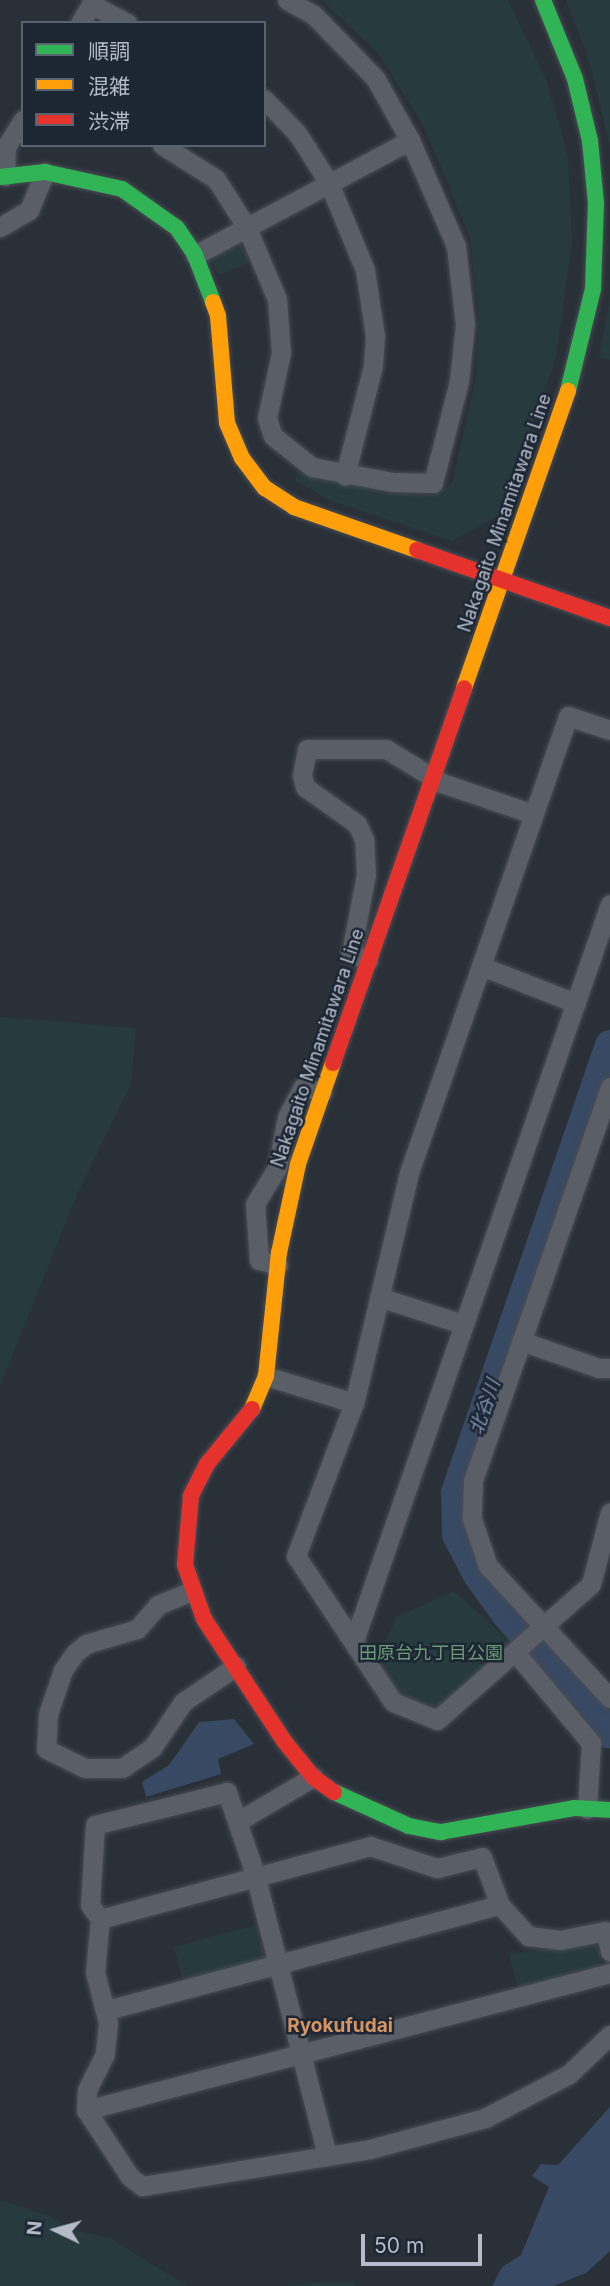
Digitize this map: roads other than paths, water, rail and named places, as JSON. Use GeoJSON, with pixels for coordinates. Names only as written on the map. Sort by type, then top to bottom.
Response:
{"type":"FeatureCollection","features":[{"type":"Feature","properties":{"kind":"main road","name":"Nakagaito Minamitawara Line"},"geometry":{"type":"LineString","coordinates":[[543,0],[575,79],[590,141],[596,203],[593,289],[576,368],[396,878],[292,1186],[278,1265],[266,1376],[253,1408],[207,1464],[191,1496],[185,1565],[204,1619],[284,1741],[313,1777],[377,1814],[441,1832],[587,1809],[610,1810]]}},
{"type":"Feature","properties":{"kind":"main road"},"geometry":{"type":"LineString","coordinates":[[2,176],[45,172],[122,189],[177,228],[195,255],[218,316],[227,423],[242,458],[265,488],[294,507],[610,618]]}},
{"type":"Feature","properties":{"kind":"street"},"geometry":{"type":"LineString","coordinates":[[165,147],[216,179],[247,228],[277,299],[282,329],[267,418],[273,436],[312,467],[345,475],[433,483],[459,382],[465,325],[456,246],[410,141],[375,79],[354,51],[314,15],[287,0]]}},
{"type":"Feature","properties":{"kind":"street"},"geometry":{"type":"LineString","coordinates":[[81,21],[92,2],[124,21]]}},
{"type":"Feature","properties":{"kind":"street"},"geometry":{"type":"LineString","coordinates":[[266,101],[297,133],[329,184],[365,270],[374,336],[373,366],[345,475]]}},
{"type":"Feature","properties":{"kind":"street"},"geometry":{"type":"LineString","coordinates":[[2,176],[6,148],[21,123]]}},
{"type":"Feature","properties":{"kind":"street"},"geometry":{"type":"LineString","coordinates":[[195,255],[410,141]]}},
{"type":"Feature","properties":{"kind":"street"},"geometry":{"type":"LineString","coordinates":[[0,227],[29,209],[45,172]]}},
{"type":"Feature","properties":{"kind":"street"},"geometry":{"type":"LineString","coordinates":[[610,730],[568,716],[409,1173],[354,1403],[296,1556],[393,1702],[437,1720],[590,1584],[610,1512]]}},
{"type":"Feature","properties":{"kind":"street"},"geometry":{"type":"LineString","coordinates":[[368,961],[351,953],[366,874],[364,839],[357,824],[305,787],[302,775],[307,749],[386,749],[405,757],[432,778],[533,814]]}},
{"type":"Feature","properties":{"kind":"street"},"geometry":{"type":"LineString","coordinates":[[366,874],[396,878]]}},
{"type":"Feature","properties":{"kind":"street"},"geometry":{"type":"LineString","coordinates":[[354,1641],[610,904]]}},
{"type":"Feature","properties":{"kind":"street"},"geometry":{"type":"LineString","coordinates":[[481,967],[576,1003]]}},
{"type":"Feature","properties":{"kind":"street"},"geometry":{"type":"LineString","coordinates":[[278,1265],[259,1260],[255,1204],[277,1168],[286,1117],[303,1087],[322,1092]]}},
{"type":"Feature","properties":{"kind":"street"},"geometry":{"type":"LineString","coordinates":[[610,1087],[473,1480],[472,1519],[488,1566],[610,1698]]}},
{"type":"Feature","properties":{"kind":"street"},"geometry":{"type":"LineString","coordinates":[[379,1297],[462,1324]]}},
{"type":"Feature","properties":{"kind":"street"},"geometry":{"type":"LineString","coordinates":[[521,1342],[599,1368],[610,1367]]}},
{"type":"Feature","properties":{"kind":"street"},"geometry":{"type":"LineString","coordinates":[[266,1376],[354,1403]]}},
{"type":"Feature","properties":{"kind":"street"},"geometry":{"type":"LineString","coordinates":[[192,1591],[158,1605],[137,1629],[86,1644],[75,1653],[63,1670],[48,1714],[46,1749],[85,1768],[122,1768],[152,1748],[183,1702],[236,1666]]}},
{"type":"Feature","properties":{"kind":"street"},"geometry":{"type":"LineString","coordinates":[[515,1652],[591,1743],[587,1809]]}},
{"type":"Feature","properties":{"kind":"street"},"geometry":{"type":"LineString","coordinates":[[240,1820],[313,1777]]}},
{"type":"Feature","properties":{"kind":"street"},"geometry":{"type":"LineString","coordinates":[[327,2155],[255,1874],[240,1820],[227,1793],[95,1825],[90,1905],[100,1919],[95,1972],[107,2010],[105,2054],[87,2090],[86,2110],[131,2177],[142,2186],[370,2149],[485,2119],[569,2074],[610,2035]]}},
{"type":"Feature","properties":{"kind":"street"},"geometry":{"type":"LineString","coordinates":[[100,1919],[255,1874],[370,1846],[437,1868],[482,1857],[500,1905],[528,1936],[560,1940],[606,1931],[610,1951]]}},
{"type":"Feature","properties":{"kind":"street"},"geometry":{"type":"LineString","coordinates":[[107,2010],[500,1905]]}},
{"type":"Feature","properties":{"kind":"street"},"geometry":{"type":"LineString","coordinates":[[86,2110],[610,1973]]}},
{"type":"Feature","properties":{"kind":"water"},"geometry":{"type":"Polygon","coordinates":[[[234,1719],[254,1744],[218,1759],[221,1774],[146,1797],[142,1782],[169,1765],[199,1722],[234,1719]]]}},
{"type":"Feature","properties":{"kind":"water"},"geometry":{"type":"Polygon","coordinates":[[[610,2107],[610,2251],[586,2273],[553,2286],[492,2286],[502,2267],[521,2255],[549,2187],[532,2176],[541,2164],[558,2165],[610,2107]]]}},
{"type":"Feature","properties":{"kind":"waterway","name":"北谷川"},"geometry":{"type":"LineString","coordinates":[[610,1045],[456,1493],[457,1535],[478,1575],[507,1615],[610,1733]]}},
{"type":"Feature","properties":{"kind":"district","name":"Ryokufudai"},"geometry":{"type":"Point","coordinates":[340,2026]}},
{"type":"Feature","properties":{"kind":"park label","name":"田原台九丁目公園"},"geometry":{"type":"Point","coordinates":[431,1653]}}]}
